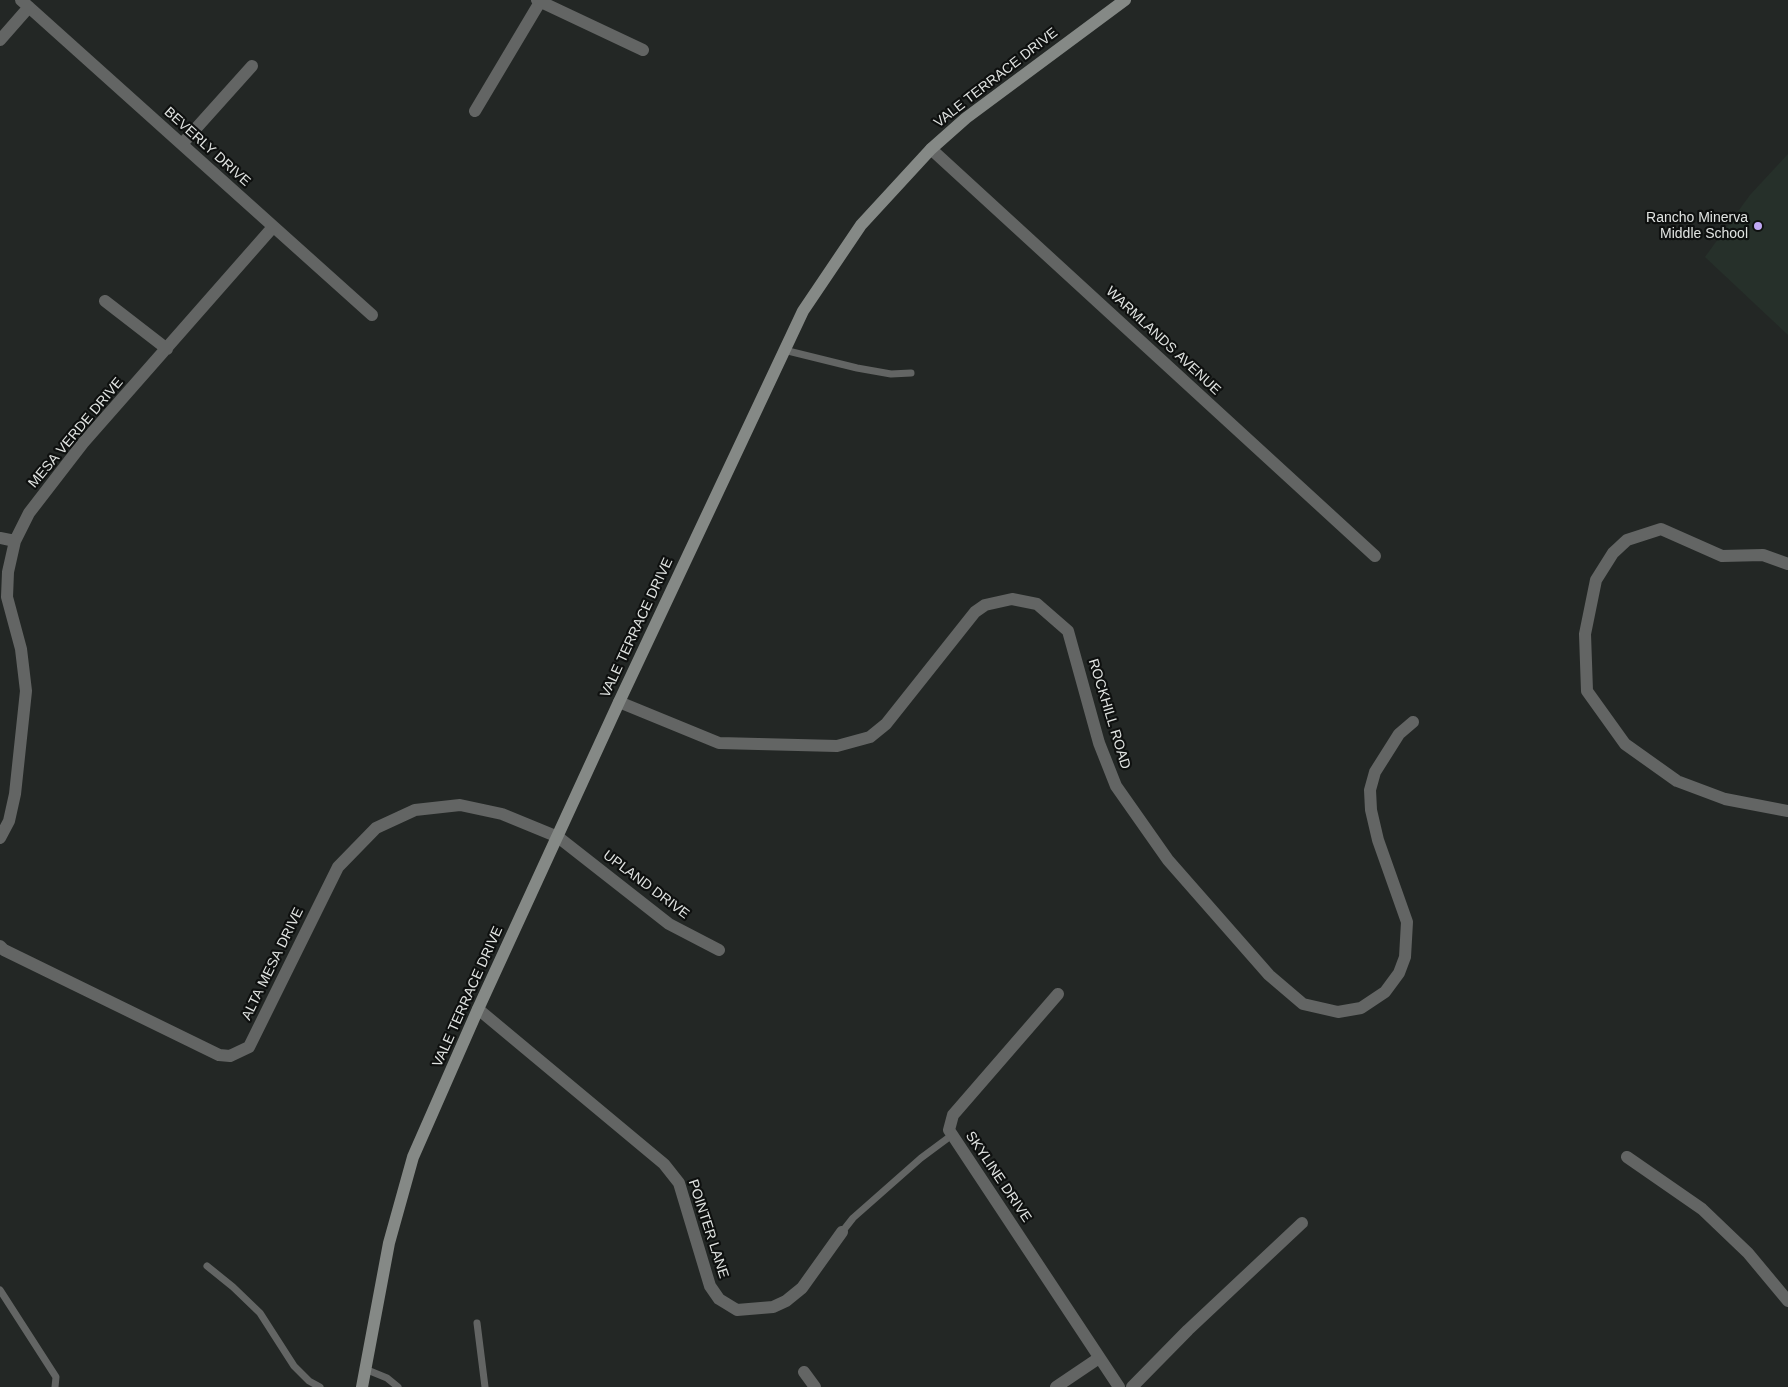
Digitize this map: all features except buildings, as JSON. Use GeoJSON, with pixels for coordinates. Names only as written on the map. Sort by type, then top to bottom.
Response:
{"type":"FeatureCollection","features":[{"type":"Feature","properties":{"kind":"main road","name":"VALE TERRACE DRIVE"},"geometry":{"type":"LineString","coordinates":[[362,1387],[389,1242],[413,1157],[478,1009],[619,702],[803,311],[861,225],[931,149],[966,118],[1125,0]]}},
{"type":"Feature","properties":{"kind":"street"},"geometry":{"type":"LineString","coordinates":[[474,111],[538,1],[643,50]]}},
{"type":"Feature","properties":{"kind":"street"},"geometry":{"type":"LineString","coordinates":[[0,40],[25,3]]}},
{"type":"Feature","properties":{"kind":"street","name":"BEVERLY DRIVE"},"geometry":{"type":"LineString","coordinates":[[25,3],[372,316]]}},
{"type":"Feature","properties":{"kind":"street"},"geometry":{"type":"LineString","coordinates":[[182,144],[252,66]]}},
{"type":"Feature","properties":{"kind":"street","name":"WARMLANDS AVENUE"},"geometry":{"type":"LineString","coordinates":[[931,149],[1374,556]]}},
{"type":"Feature","properties":{"kind":"street","name":"MESA VERDE DRIVE"},"geometry":{"type":"LineString","coordinates":[[0,838],[9,821],[16,794],[26,692],[22,648],[7,597],[8,572],[15,541],[29,513],[83,443],[273,227]]}},
{"type":"Feature","properties":{"kind":"street"},"geometry":{"type":"LineString","coordinates":[[105,301],[167,348]]}},
{"type":"Feature","properties":{"kind":"street"},"geometry":{"type":"LineString","coordinates":[[1788,564],[1764,555],[1722,556],[1661,529],[1627,540],[1613,553],[1596,580],[1585,634],[1587,691],[1626,744],[1677,781],[1725,799],[1788,811]]}},
{"type":"Feature","properties":{"kind":"street"},"geometry":{"type":"LineString","coordinates":[[0,538],[15,541]]}},
{"type":"Feature","properties":{"kind":"street","name":"ROCKHILL ROAD"},"geometry":{"type":"LineString","coordinates":[[619,702],[718,743],[837,746],[870,737],[886,724],[975,612],[985,605],[1012,600],[1037,604],[1068,631],[1099,743],[1116,786],[1168,860],[1269,975],[1303,1004],[1338,1012],[1361,1008],[1385,992],[1399,973],[1405,957],[1407,922],[1378,840],[1371,810],[1370,790],[1375,772],[1398,734],[1412,722]]}},
{"type":"Feature","properties":{"kind":"street","name":"ALTA MESA DRIVE"},"geometry":{"type":"LineString","coordinates":[[0,946],[4,950],[219,1056],[230,1056],[249,1046],[338,867],[376,828],[415,810],[460,806],[502,814],[558,837]]}},
{"type":"Feature","properties":{"kind":"street","name":"UPLAND DRIVE"},"geometry":{"type":"LineString","coordinates":[[558,837],[669,924],[719,950]]}},
{"type":"Feature","properties":{"kind":"street","name":"SKYLINE DRIVE"},"geometry":{"type":"LineString","coordinates":[[1058,994],[953,1115],[949,1130],[1119,1387]]}},
{"type":"Feature","properties":{"kind":"street","name":"POINTER LANE"},"geometry":{"type":"LineString","coordinates":[[478,1009],[664,1164],[679,1183],[710,1286],[720,1299],[737,1310],[773,1307],[786,1301],[802,1288],[842,1232]]}},
{"type":"Feature","properties":{"kind":"street"},"geometry":{"type":"LineString","coordinates":[[1628,1157],[1702,1209],[1748,1253],[1788,1301]]}},
{"type":"Feature","properties":{"kind":"street"},"geometry":{"type":"LineString","coordinates":[[1132,1387],[1188,1330],[1302,1223]]}},
{"type":"Feature","properties":{"kind":"street"},"geometry":{"type":"LineString","coordinates":[[1056,1387],[1100,1358]]}},
{"type":"Feature","properties":{"kind":"street"},"geometry":{"type":"LineString","coordinates":[[804,1372],[815,1387]]}},
{"type":"Feature","properties":{"kind":"lane"},"geometry":{"type":"LineString","coordinates":[[784,350],[857,368],[891,374],[910,373]]}},
{"type":"Feature","properties":{"kind":"lane","name":"POINTER LANE"},"geometry":{"type":"LineString","coordinates":[[842,1232],[853,1218],[921,1158],[952,1135]]}},
{"type":"Feature","properties":{"kind":"lane"},"geometry":{"type":"LineString","coordinates":[[207,1266],[233,1287],[260,1313],[294,1366],[309,1382],[320,1387]]}},
{"type":"Feature","properties":{"kind":"lane"},"geometry":{"type":"LineString","coordinates":[[0,1290],[56,1377],[55,1387]]}},
{"type":"Feature","properties":{"kind":"lane"},"geometry":{"type":"LineString","coordinates":[[477,1323],[485,1387]]}},
{"type":"Feature","properties":{"kind":"lane"},"geometry":{"type":"LineString","coordinates":[[365,1369],[387,1378],[398,1387]]}},
{"type":"Feature","properties":{"kind":"shaded area","name":"Rancho Minerva Middle School"},"geometry":{"type":"Polygon","coordinates":[[[1788,154],[1788,335],[1705,257],[1750,195],[1788,154]]]}},
{"type":"Feature","properties":{"kind":"place","name":"Rancho Minerva Middle School"},"geometry":{"type":"Point","coordinates":[1758,226]}}]}
